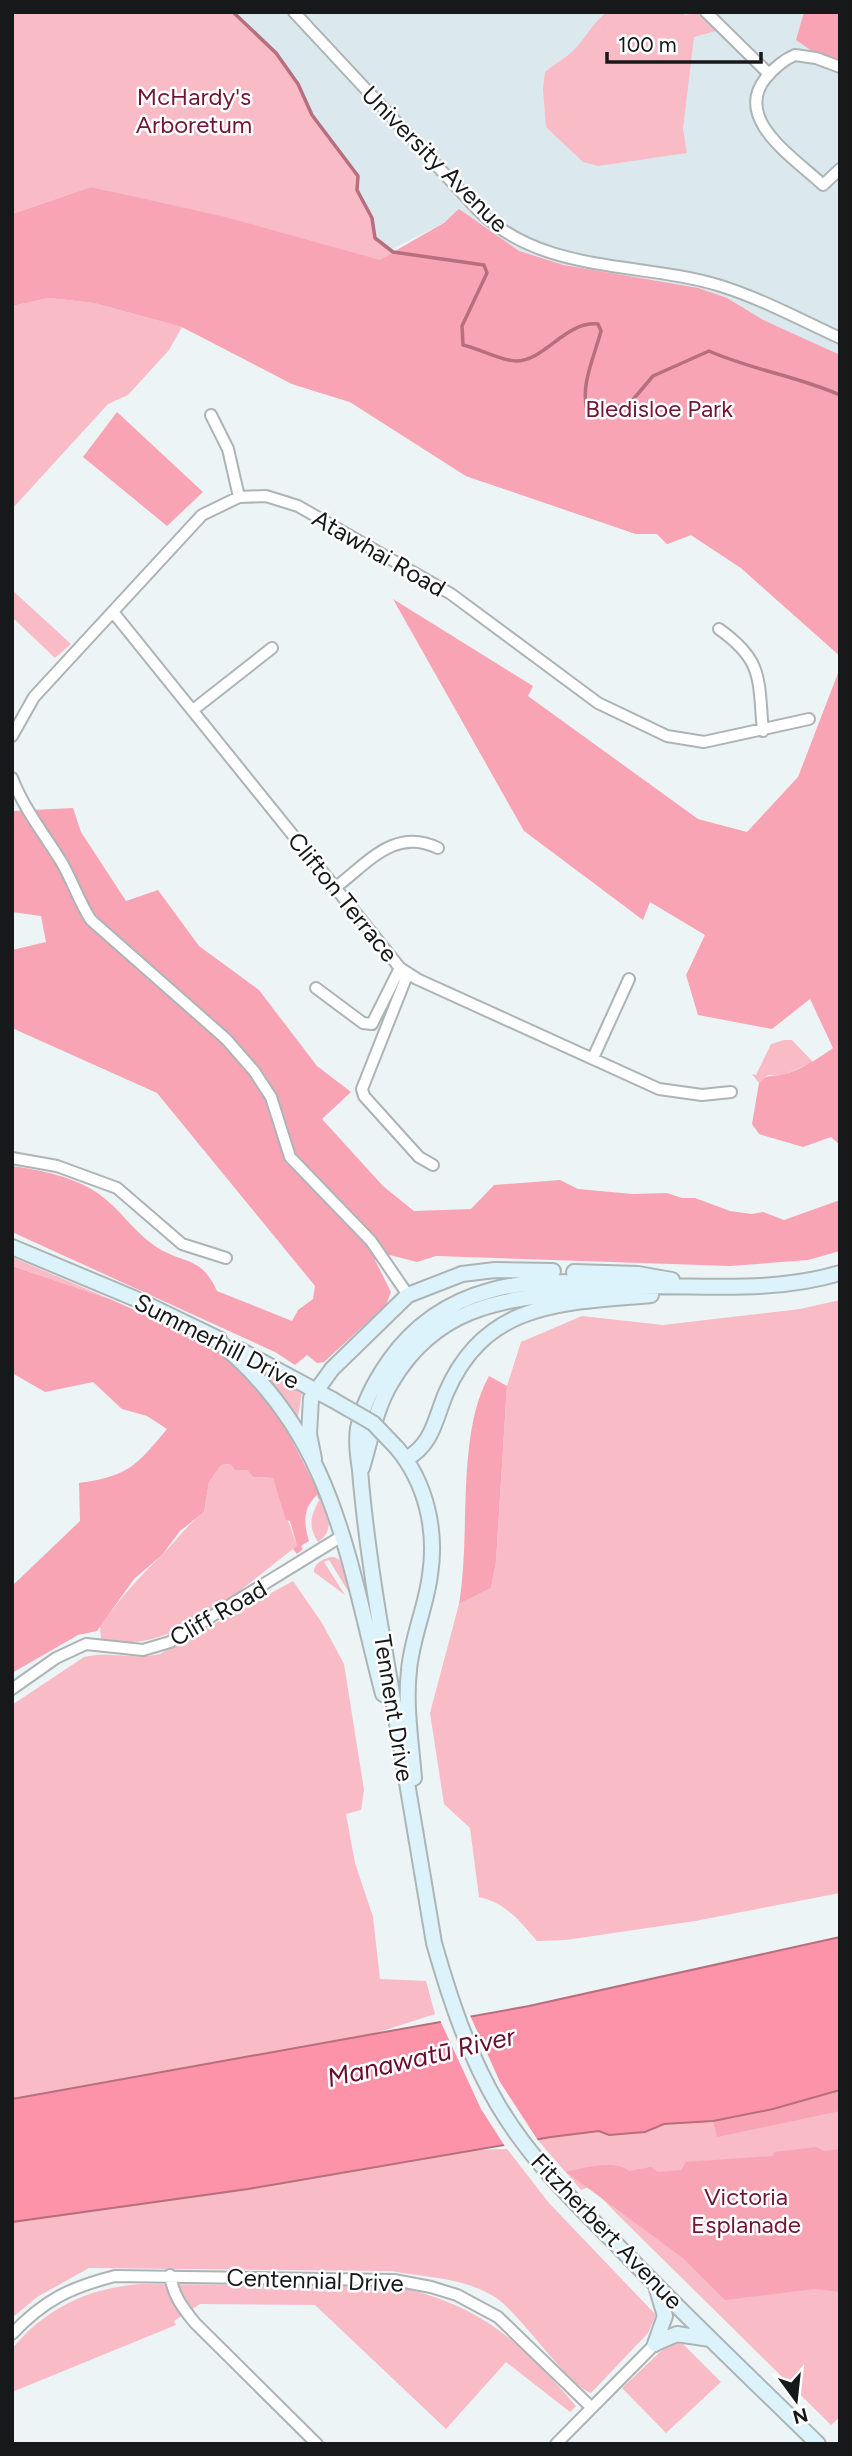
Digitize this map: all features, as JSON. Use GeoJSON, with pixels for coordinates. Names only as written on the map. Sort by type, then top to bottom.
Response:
{"type":"FeatureCollection","features":[{"type":"Feature","properties":{"kind":"main road","name":"Summerhill Drive"},"geometry":{"type":"LineString","coordinates":[[12,1248],[136,1299],[333,1400],[373,1423],[401,1454],[420,1485],[429,1514],[432,1542],[430,1576],[412,1647],[407,1687],[420,1863]]}},
{"type":"Feature","properties":{"kind":"main road"},"geometry":{"type":"LineString","coordinates":[[314,1459],[308,1413],[315,1391],[332,1369],[408,1295],[451,1276],[495,1270],[638,1274],[715,1287]]}},
{"type":"Feature","properties":{"kind":"main road","name":"Tennent Drive"},"geometry":{"type":"LineString","coordinates":[[434,1943],[374,1592],[356,1441],[367,1401],[396,1351],[426,1322],[471,1296],[523,1282],[574,1280],[617,1287],[715,1287],[781,1285],[840,1273]]}},
{"type":"Feature","properties":{"kind":"main road"},"geometry":{"type":"LineString","coordinates":[[401,1454],[420,1451],[429,1440],[457,1370],[480,1342],[505,1323],[528,1311],[555,1304],[715,1287]]}},
{"type":"Feature","properties":{"kind":"main road"},"geometry":{"type":"LineString","coordinates":[[211,1336],[242,1359],[267,1386],[314,1459],[333,1504],[407,1784]]}},
{"type":"Feature","properties":{"kind":"main road","name":"Fitzherbert Avenue"},"geometry":{"type":"LineString","coordinates":[[434,1943],[451,2002],[477,2065],[499,2106],[530,2151],[570,2199],[818,2444]]}},
{"type":"Feature","properties":{"kind":"main road"},"geometry":{"type":"LineString","coordinates":[[655,2284],[665,2316],[655,2344]]}},
{"type":"Feature","properties":{"kind":"main road"},"geometry":{"type":"LineString","coordinates":[[655,2344],[677,2334],[711,2339]]}},
{"type":"Feature","properties":{"kind":"street","name":"University Avenue"},"geometry":{"type":"LineString","coordinates":[[294,12],[479,211],[506,233],[558,256],[720,286],[840,338]]}},
{"type":"Feature","properties":{"kind":"street"},"geometry":{"type":"LineString","coordinates":[[706,12],[769,74]]}},
{"type":"Feature","properties":{"kind":"street"},"geometry":{"type":"LineString","coordinates":[[840,67],[817,58],[795,55],[769,74],[757,90],[759,122],[823,185],[840,169]]}},
{"type":"Feature","properties":{"kind":"street"},"geometry":{"type":"LineString","coordinates":[[211,415],[228,449],[239,497]]}},
{"type":"Feature","properties":{"kind":"street","name":"Atawhai Road"},"geometry":{"type":"LineString","coordinates":[[12,736],[34,697],[202,515],[239,497],[266,496],[298,506],[451,594],[587,695],[649,730],[704,742],[809,719]]}},
{"type":"Feature","properties":{"kind":"street","name":"Clifton Terrace"},"geometry":{"type":"LineString","coordinates":[[113,612],[404,970],[659,1090],[702,1095],[732,1092]]}},
{"type":"Feature","properties":{"kind":"street"},"geometry":{"type":"LineString","coordinates":[[719,628],[740,644],[755,665],[763,731]]}},
{"type":"Feature","properties":{"kind":"street"},"geometry":{"type":"LineString","coordinates":[[193,710],[272,648]]}},
{"type":"Feature","properties":{"kind":"street"},"geometry":{"type":"LineString","coordinates":[[12,778],[19,796],[63,864],[78,901],[92,920],[226,1039],[254,1071],[271,1097],[290,1157],[371,1241],[408,1295]]}},
{"type":"Feature","properties":{"kind":"street"},"geometry":{"type":"LineString","coordinates":[[336,887],[393,844],[419,840],[438,848]]}},
{"type":"Feature","properties":{"kind":"street"},"geometry":{"type":"LineString","coordinates":[[316,988],[363,1023],[372,1024],[404,970]]}},
{"type":"Feature","properties":{"kind":"street"},"geometry":{"type":"LineString","coordinates":[[404,970],[362,1089],[364,1096],[419,1157],[433,1165]]}},
{"type":"Feature","properties":{"kind":"street"},"geometry":{"type":"LineString","coordinates":[[593,1058],[629,979]]}},
{"type":"Feature","properties":{"kind":"street"},"geometry":{"type":"LineString","coordinates":[[12,1158],[57,1166],[117,1188],[182,1244],[226,1258]]}},
{"type":"Feature","properties":{"kind":"street","name":"Cliff Road"},"geometry":{"type":"LineString","coordinates":[[12,1689],[56,1658],[86,1644],[95,1643],[134,1650],[170,1642],[342,1536]]}},
{"type":"Feature","properties":{"kind":"street"},"geometry":{"type":"LineString","coordinates":[[170,2275],[172,2290],[195,2323],[317,2444]]}},
{"type":"Feature","properties":{"kind":"street","name":"Centennial Drive"},"geometry":{"type":"LineString","coordinates":[[12,2334],[38,2309],[76,2286],[115,2276],[394,2280],[444,2291],[498,2317],[592,2408]]}},
{"type":"Feature","properties":{"kind":"street"},"geometry":{"type":"LineString","coordinates":[[559,2443],[655,2344]]}},
{"type":"Feature","properties":{"kind":"shaded area"},"geometry":{"type":"Polygon","coordinates":[[[234,12],[840,12],[840,355],[762,320],[727,298],[698,288],[563,265],[519,251],[459,209],[444,223],[390,250],[375,238],[372,218],[357,190],[358,176],[312,115],[298,84],[276,53],[234,12]]]}},
{"type":"Feature","properties":{"kind":"green space","name":"Bledisloe Park"},"geometry":{"type":"Polygon","coordinates":[[[12,12],[233,12],[276,53],[298,84],[312,115],[358,176],[357,190],[372,218],[375,238],[393,252],[444,223],[459,209],[519,251],[563,265],[698,288],[727,298],[763,320],[840,355],[840,656],[741,568],[691,535],[667,544],[657,534],[636,534],[466,476],[350,402],[292,384],[182,327],[259,227],[91,187],[12,214],[12,12]]]}},
{"type":"Feature","properties":{"kind":"green space"},"geometry":{"type":"Polygon","coordinates":[[[607,12],[680,12],[685,15],[697,13],[716,31],[694,37],[683,129],[687,153],[598,166],[583,162],[546,127],[543,89],[545,72],[567,57],[607,12]]]}},
{"type":"Feature","properties":{"kind":"green space"},"geometry":{"type":"Polygon","coordinates":[[[804,12],[840,12],[840,61],[812,51],[796,40],[804,12]]]}},
{"type":"Feature","properties":{"kind":"green space","name":"Bledisloe Park"},"geometry":{"type":"Polygon","coordinates":[[[91,187],[225,217],[380,260],[444,223],[459,209],[519,251],[563,265],[698,288],[727,298],[763,320],[840,355],[840,656],[741,568],[691,535],[667,544],[657,534],[636,534],[466,476],[350,402],[292,384],[182,327],[94,303],[49,298],[12,306],[12,214],[91,187]]]}},
{"type":"Feature","properties":{"kind":"green space"},"geometry":{"type":"Polygon","coordinates":[[[49,298],[94,303],[182,327],[169,350],[128,395],[108,404],[12,509],[12,306],[49,298]]]}},
{"type":"Feature","properties":{"kind":"green space"},"geometry":{"type":"Polygon","coordinates":[[[117,412],[203,492],[167,526],[83,457],[117,412]]]}},
{"type":"Feature","properties":{"kind":"green space"},"geometry":{"type":"Polygon","coordinates":[[[12,590],[71,644],[55,658],[12,617],[12,590]]]}},
{"type":"Feature","properties":{"kind":"green space"},"geometry":{"type":"Polygon","coordinates":[[[393,599],[533,686],[528,696],[698,819],[747,832],[798,777],[840,668],[840,1145],[831,1137],[803,1147],[759,1134],[752,1124],[759,1083],[762,1080],[795,1071],[833,1048],[810,999],[772,1029],[698,1015],[686,975],[705,935],[650,902],[643,920],[524,831],[393,599]]]}},
{"type":"Feature","properties":{"kind":"green space"},"geometry":{"type":"Polygon","coordinates":[[[73,808],[81,832],[126,901],[158,890],[199,946],[259,990],[317,1066],[351,1092],[322,1119],[383,1186],[414,1211],[471,1209],[494,1185],[560,1180],[578,1189],[633,1194],[667,1193],[682,1198],[695,1198],[730,1211],[752,1214],[763,1212],[784,1220],[840,1200],[840,1251],[808,1260],[730,1266],[436,1256],[417,1262],[382,1253],[375,1260],[391,1292],[386,1305],[324,1362],[317,1363],[307,1355],[295,1365],[275,1352],[12,1232],[12,1166],[57,1175],[90,1188],[107,1200],[155,1246],[198,1266],[211,1279],[217,1291],[292,1321],[298,1310],[313,1299],[315,1286],[157,1093],[12,1028],[12,950],[46,942],[41,916],[12,912],[12,811],[73,808]]]}},
{"type":"Feature","properties":{"kind":"green space"},"geometry":{"type":"Polygon","coordinates":[[[792,1040],[813,1062],[784,1075],[768,1075],[759,1083],[752,1074],[756,1075],[771,1044],[792,1040]]]}},
{"type":"Feature","properties":{"kind":"green space"},"geometry":{"type":"Polygon","coordinates":[[[12,1257],[110,1299],[12,1266],[12,1257]]]}},
{"type":"Feature","properties":{"kind":"green space"},"geometry":{"type":"Polygon","coordinates":[[[12,1266],[110,1299],[170,1326],[229,1359],[278,1413],[321,1497],[319,1500],[317,1495],[309,1506],[305,1523],[309,1541],[301,1546],[303,1549],[297,1554],[293,1549],[297,1546],[290,1521],[286,1520],[273,1478],[253,1477],[247,1470],[235,1470],[230,1464],[221,1465],[209,1482],[204,1512],[180,1531],[162,1555],[134,1579],[97,1631],[78,1635],[12,1673],[12,1586],[80,1521],[79,1483],[121,1473],[139,1460],[167,1429],[147,1416],[122,1409],[93,1382],[45,1392],[12,1373],[12,1266]]]}},
{"type":"Feature","properties":{"kind":"green space"},"geometry":{"type":"Polygon","coordinates":[[[840,1300],[840,1893],[695,1921],[566,1940],[537,1941],[505,1908],[479,1897],[470,1828],[444,1804],[430,1713],[459,1604],[491,1588],[496,1562],[507,1386],[521,1342],[582,1316],[663,1325],[800,1309],[840,1300]]]}},
{"type":"Feature","properties":{"kind":"green space"},"geometry":{"type":"Polygon","coordinates":[[[257,1370],[302,1393],[298,1416],[299,1430],[257,1370]]]}},
{"type":"Feature","properties":{"kind":"green space"},"geometry":{"type":"Polygon","coordinates":[[[489,1376],[507,1386],[496,1562],[491,1588],[459,1604],[468,1456],[479,1400],[489,1376]]]}},
{"type":"Feature","properties":{"kind":"green space"},"geometry":{"type":"Polygon","coordinates":[[[230,1464],[235,1470],[247,1470],[253,1477],[273,1478],[297,1546],[230,1598],[180,1629],[154,1638],[128,1642],[101,1639],[100,1626],[137,1581],[204,1512],[209,1482],[221,1465],[230,1464]]]}},
{"type":"Feature","properties":{"kind":"green space"},"geometry":{"type":"Polygon","coordinates":[[[321,1497],[328,1527],[324,1537],[318,1542],[311,1525],[321,1497]]]}},
{"type":"Feature","properties":{"kind":"green space"},"geometry":{"type":"Polygon","coordinates":[[[334,1557],[340,1560],[353,1599],[329,1560],[324,1562],[345,1595],[314,1572],[321,1561],[334,1557]]]}},
{"type":"Feature","properties":{"kind":"green space"},"geometry":{"type":"Polygon","coordinates":[[[293,1581],[322,1623],[344,1664],[364,1790],[361,1810],[346,1814],[355,1863],[373,1917],[380,1979],[426,1981],[435,2014],[373,2034],[12,2099],[12,1705],[84,1657],[160,1654],[293,1581]]]}},
{"type":"Feature","properties":{"kind":"green space","name":"Victoria Esplanade"},"geometry":{"type":"Polygon","coordinates":[[[840,2090],[840,2417],[831,2425],[618,2215],[597,2193],[594,2185],[581,2190],[537,2139],[599,2131],[609,2135],[645,2132],[664,2124],[713,2121],[840,2090]]]}},
{"type":"Feature","properties":{"kind":"green space"},"geometry":{"type":"Polygon","coordinates":[[[840,2090],[840,2111],[717,2137],[713,2121],[840,2090]]]}},
{"type":"Feature","properties":{"kind":"green space"},"geometry":{"type":"Polygon","coordinates":[[[817,2147],[824,2151],[840,2149],[840,2292],[815,2289],[725,2300],[683,2258],[566,2172],[607,2165],[623,2167],[629,2171],[651,2167],[658,2172],[681,2170],[686,2162],[773,2156],[774,2152],[817,2147]]]}},
{"type":"Feature","properties":{"kind":"green space"},"geometry":{"type":"Polygon","coordinates":[[[507,2149],[549,2203],[656,2315],[648,2333],[591,2393],[556,2363],[518,2318],[495,2297],[470,2285],[391,2271],[89,2268],[37,2297],[12,2318],[12,2222],[248,2189],[470,2150],[507,2149]]]}},
{"type":"Feature","properties":{"kind":"green space"},"geometry":{"type":"Polygon","coordinates":[[[121,2286],[395,2286],[425,2294],[475,2315],[497,2329],[536,2362],[576,2406],[570,2412],[506,2362],[446,2429],[315,2305],[200,2304],[174,2321],[176,2325],[12,2392],[12,2349],[39,2322],[54,2311],[86,2296],[121,2286]]]}},
{"type":"Feature","properties":{"kind":"green space"},"geometry":{"type":"Polygon","coordinates":[[[676,2337],[721,2382],[666,2433],[622,2388],[676,2337]]]}},
{"type":"Feature","properties":{"kind":"water","name":"Manawatū River"},"geometry":{"type":"Polygon","coordinates":[[[840,1937],[840,2090],[773,2109],[713,2121],[664,2124],[645,2132],[609,2135],[599,2131],[551,2137],[248,2189],[12,2222],[12,2099],[529,2006],[840,1937]]]}},
{"type":"Feature","properties":{"kind":"pier"},"geometry":{"type":"Polygon","coordinates":[[[469,2013],[500,2082],[539,2142],[506,2148],[481,2109],[439,2018],[469,2013]]]}},
{"type":"Feature","properties":{"kind":"waterway"},"geometry":{"type":"LineString","coordinates":[[233,12],[276,53],[298,84],[312,115],[358,176],[357,190],[372,218],[375,238],[393,252],[484,265],[487,273],[462,326],[463,345],[516,361],[536,355],[575,329],[598,324],[601,331],[588,372],[585,393],[588,414],[593,416],[631,402],[653,376],[709,351],[840,395]]}},
{"type":"Feature","properties":{"kind":"park label","name":"McHardy's Arboretum"},"geometry":{"type":"Point","coordinates":[194,110]}}]}
